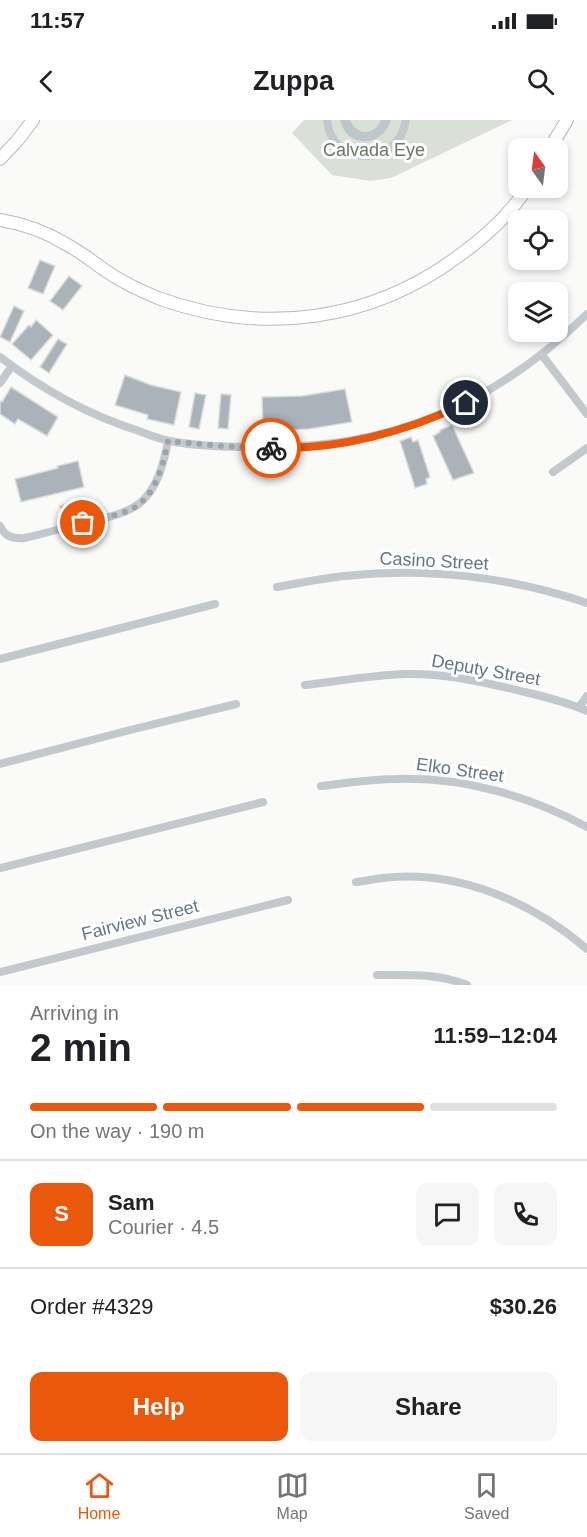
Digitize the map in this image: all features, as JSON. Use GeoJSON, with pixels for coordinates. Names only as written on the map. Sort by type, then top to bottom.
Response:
{"type":"FeatureCollection","features":[{"type":"Feature","properties":{"kind":"main road"},"geometry":{"type":"LineString","coordinates":[[0,159],[33,120]]}},
{"type":"Feature","properties":{"kind":"main road"},"geometry":{"type":"LineString","coordinates":[[556,138],[567,120]]}},
{"type":"Feature","properties":{"kind":"main road"},"geometry":{"type":"LineString","coordinates":[[0,220],[18,223],[44,232],[121,280],[157,297],[221,315],[268,320],[330,314],[401,292],[474,246],[519,198]]}},
{"type":"Feature","properties":{"kind":"street"},"geometry":{"type":"LineString","coordinates":[[327,120],[333,138],[341,147],[352,154],[365,156],[378,155],[390,149],[399,140],[405,129],[406,120]]}},
{"type":"Feature","properties":{"kind":"street"},"geometry":{"type":"LineString","coordinates":[[0,357],[62,399],[125,427],[168,441],[217,446],[276,448],[317,446],[368,438],[444,414],[492,388],[542,355],[587,314]]}},
{"type":"Feature","properties":{"kind":"street"},"geometry":{"type":"LineString","coordinates":[[542,355],[587,414]]}},
{"type":"Feature","properties":{"kind":"street"},"geometry":{"type":"LineString","coordinates":[[0,383],[12,366]]}},
{"type":"Feature","properties":{"kind":"street"},"geometry":{"type":"LineString","coordinates":[[0,526],[5,534],[12,538],[25,538],[130,510],[150,492],[160,472],[168,441]]}},
{"type":"Feature","properties":{"kind":"street"},"geometry":{"type":"LineString","coordinates":[[553,472],[587,448]]}},
{"type":"Feature","properties":{"kind":"street","name":"Casino Street"},"geometry":{"type":"LineString","coordinates":[[277,587],[344,576],[382,573],[431,574],[509,583],[541,589],[587,603]]}},
{"type":"Feature","properties":{"kind":"street"},"geometry":{"type":"LineString","coordinates":[[0,659],[215,604]]}},
{"type":"Feature","properties":{"kind":"street","name":"Deputy Street"},"geometry":{"type":"LineString","coordinates":[[305,685],[371,676],[408,674],[442,676],[495,685],[583,709]]}},
{"type":"Feature","properties":{"kind":"street"},"geometry":{"type":"LineString","coordinates":[[583,709],[587,696]]}},
{"type":"Feature","properties":{"kind":"street"},"geometry":{"type":"LineString","coordinates":[[0,764],[236,704]]}},
{"type":"Feature","properties":{"kind":"street","name":"Elko Street"},"geometry":{"type":"LineString","coordinates":[[321,786],[398,778],[476,786],[541,805],[587,826]]}},
{"type":"Feature","properties":{"kind":"street"},"geometry":{"type":"LineString","coordinates":[[0,868],[263,802]]}},
{"type":"Feature","properties":{"kind":"street"},"geometry":{"type":"LineString","coordinates":[[356,882],[384,878],[428,878],[492,892],[548,919],[587,949]]}},
{"type":"Feature","properties":{"kind":"street","name":"Fairview Street"},"geometry":{"type":"LineString","coordinates":[[0,972],[288,900]]}},
{"type":"Feature","properties":{"kind":"street"},"geometry":{"type":"LineString","coordinates":[[377,975],[417,974],[441,977],[467,985]]}},
{"type":"Feature","properties":{"kind":"green space","name":"Calvada Eye"},"geometry":{"type":"Polygon","coordinates":[[[304,120],[512,120],[391,178],[370,181],[332,175],[292,133],[304,120]]]}},
{"type":"Feature","properties":{"kind":"shaded area"},"geometry":{"type":"Polygon","coordinates":[[[340,120],[350,120],[357,129],[366,132],[374,129],[381,120],[391,120],[387,129],[380,136],[365,141],[350,136],[340,120]]]}},
{"type":"Feature","properties":{"kind":"building"},"geometry":{"type":"Polygon","coordinates":[[[40,260],[55,266],[43,294],[28,288],[40,260]]]}},
{"type":"Feature","properties":{"kind":"building"},"geometry":{"type":"Polygon","coordinates":[[[69,276],[82,286],[63,310],[50,301],[69,276]]]}},
{"type":"Feature","properties":{"kind":"building"},"geometry":{"type":"Polygon","coordinates":[[[14,306],[24,311],[10,342],[0,337],[14,306]]]}},
{"type":"Feature","properties":{"kind":"building"},"geometry":{"type":"Polygon","coordinates":[[[36,320],[53,335],[31,360],[12,344],[36,320]]]}},
{"type":"Feature","properties":{"kind":"building"},"geometry":{"type":"Polygon","coordinates":[[[58,339],[67,344],[49,373],[40,367],[58,339]]]}},
{"type":"Feature","properties":{"kind":"building"},"geometry":{"type":"Polygon","coordinates":[[[125,375],[151,385],[181,392],[174,425],[147,419],[148,415],[115,405],[125,375]]]}},
{"type":"Feature","properties":{"kind":"building"},"geometry":{"type":"Polygon","coordinates":[[[11,387],[58,417],[47,436],[18,419],[15,424],[0,414],[0,401],[2,402],[11,387]]]}},
{"type":"Feature","properties":{"kind":"building"},"geometry":{"type":"Polygon","coordinates":[[[345,389],[352,422],[309,429],[263,431],[262,397],[302,396],[345,389]]]}},
{"type":"Feature","properties":{"kind":"building"},"geometry":{"type":"Polygon","coordinates":[[[195,393],[206,395],[199,429],[189,427],[195,393]]]}},
{"type":"Feature","properties":{"kind":"building"},"geometry":{"type":"Polygon","coordinates":[[[221,394],[231,395],[228,429],[218,428],[221,394]]]}},
{"type":"Feature","properties":{"kind":"building"},"geometry":{"type":"Polygon","coordinates":[[[452,425],[474,473],[453,480],[433,436],[452,425]]]}},
{"type":"Feature","properties":{"kind":"building"},"geometry":{"type":"Polygon","coordinates":[[[411,437],[413,442],[418,440],[430,477],[426,479],[427,484],[415,488],[400,441],[411,437]]]}},
{"type":"Feature","properties":{"kind":"building"},"geometry":{"type":"Polygon","coordinates":[[[78,461],[84,487],[21,502],[15,479],[78,461]]]}},
{"type":"Feature","properties":{"kind":"building"},"geometry":{"type":"Polygon","coordinates":[[[88,498],[90,504],[61,511],[60,506],[88,498]]]}},
{"type":"Feature","properties":{"kind":"way so far"},"geometry":{"type":"LineString","coordinates":[[83,523],[130,510],[141,502],[150,492],[160,472],[168,441],[271,448]]}},
{"type":"Feature","properties":{"kind":"route"},"geometry":{"type":"LineString","coordinates":[[271,448],[317,446],[368,438],[444,414],[466,403]]}}]}
